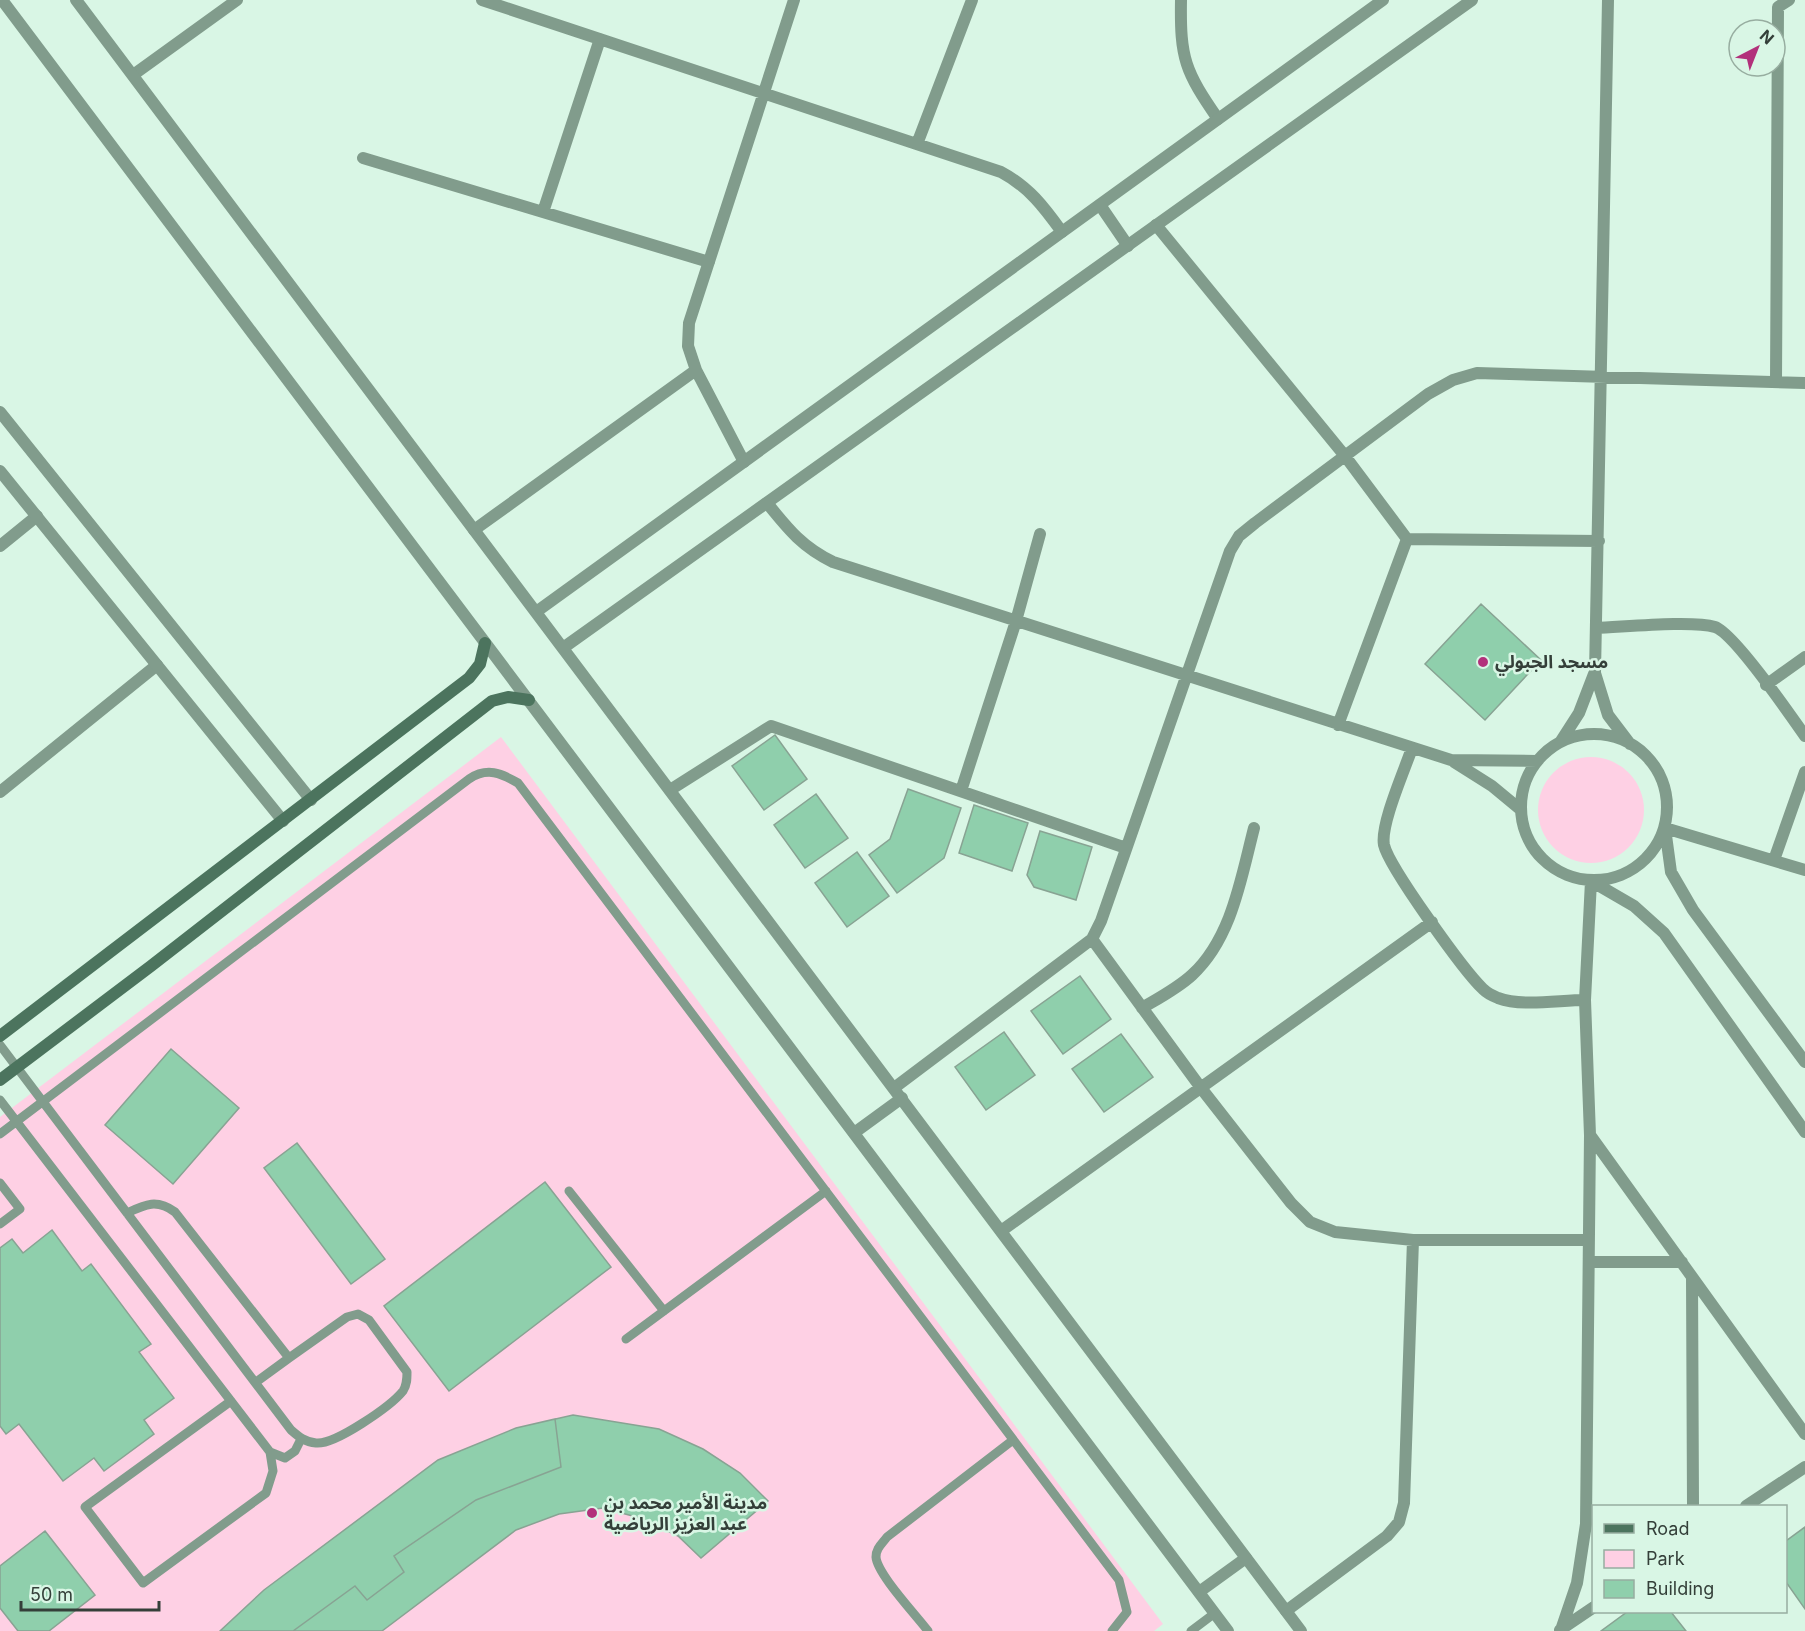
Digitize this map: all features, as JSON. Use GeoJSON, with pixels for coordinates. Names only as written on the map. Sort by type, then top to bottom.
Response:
{"type":"FeatureCollection","features":[{"type":"Feature","properties":{"kind":"main road"},"geometry":{"type":"LineString","coordinates":[[0,1036],[469,678],[480,664],[485,643]]}},
{"type":"Feature","properties":{"kind":"main road"},"geometry":{"type":"LineString","coordinates":[[0,1080],[492,701],[507,697],[529,700]]}},
{"type":"Feature","properties":{"kind":"street"},"geometry":{"type":"LineString","coordinates":[[2,0],[1228,1631]]}},
{"type":"Feature","properties":{"kind":"street"},"geometry":{"type":"LineString","coordinates":[[76,0],[1301,1631]]}},
{"type":"Feature","properties":{"kind":"street"},"geometry":{"type":"LineString","coordinates":[[133,75],[237,0]]}},
{"type":"Feature","properties":{"kind":"street"},"geometry":{"type":"LineString","coordinates":[[482,0],[1001,172],[1020,182],[1038,199],[1062,232]]}},
{"type":"Feature","properties":{"kind":"street"},"geometry":{"type":"LineString","coordinates":[[744,462],[696,370],[688,346],[689,323],[794,0]]}},
{"type":"Feature","properties":{"kind":"street"},"geometry":{"type":"LineString","coordinates":[[917,144],[972,0]]}},
{"type":"Feature","properties":{"kind":"street"},"geometry":{"type":"LineString","coordinates":[[1180,0],[1180,37],[1186,69],[1218,119]]}},
{"type":"Feature","properties":{"kind":"street"},"geometry":{"type":"LineString","coordinates":[[536,612],[1383,0]]}},
{"type":"Feature","properties":{"kind":"street"},"geometry":{"type":"LineString","coordinates":[[563,648],[1472,0]]}},
{"type":"Feature","properties":{"kind":"street"},"geometry":{"type":"LineString","coordinates":[[1608,0],[1595,673],[1608,715],[1630,744],[1649,759],[1662,780],[1667,804],[1665,828],[1671,872],[1694,910],[1805,1062]]}},
{"type":"Feature","properties":{"kind":"street"},"geometry":{"type":"LineString","coordinates":[[1776,382],[1778,7],[1789,0]]}},
{"type":"Feature","properties":{"kind":"street"},"geometry":{"type":"LineString","coordinates":[[543,212],[600,39]]}},
{"type":"Feature","properties":{"kind":"street"},"geometry":{"type":"LineString","coordinates":[[363,158],[709,262]]}},
{"type":"Feature","properties":{"kind":"street"},"geometry":{"type":"LineString","coordinates":[[1100,205],[1128,246]]}},
{"type":"Feature","properties":{"kind":"street"},"geometry":{"type":"LineString","coordinates":[[1156,225],[1345,456],[1407,539]]}},
{"type":"Feature","properties":{"kind":"street"},"geometry":{"type":"LineString","coordinates":[[474,530],[696,370]]}},
{"type":"Feature","properties":{"kind":"street"},"geometry":{"type":"LineString","coordinates":[[894,1088],[1092,939],[1101,921],[1230,551],[1239,536],[1428,394],[1453,380],[1477,373],[1805,383]]}},
{"type":"Feature","properties":{"kind":"street"},"geometry":{"type":"LineString","coordinates":[[0,412],[311,800]]}},
{"type":"Feature","properties":{"kind":"street"},"geometry":{"type":"LineString","coordinates":[[0,471],[283,821]]}},
{"type":"Feature","properties":{"kind":"street"},"geometry":{"type":"LineString","coordinates":[[767,503],[803,544],[833,562],[1451,760],[1492,786],[1521,810]]}},
{"type":"Feature","properties":{"kind":"street"},"geometry":{"type":"LineString","coordinates":[[0,546],[37,516]]}},
{"type":"Feature","properties":{"kind":"street"},"geometry":{"type":"LineString","coordinates":[[961,791],[1016,621],[1040,534]]}},
{"type":"Feature","properties":{"kind":"street"},"geometry":{"type":"LineString","coordinates":[[1407,539],[1599,541]]}},
{"type":"Feature","properties":{"kind":"street"},"geometry":{"type":"LineString","coordinates":[[1338,725],[1407,539]]}},
{"type":"Feature","properties":{"kind":"street"},"geometry":{"type":"LineString","coordinates":[[1596,628],[1694,625],[1716,627],[1732,640],[1805,736]]}},
{"type":"Feature","properties":{"kind":"street"},"geometry":{"type":"LineString","coordinates":[[1766,685],[1805,657]]}},
{"type":"Feature","properties":{"kind":"street"},"geometry":{"type":"LineString","coordinates":[[0,792],[157,665]]}},
{"type":"Feature","properties":{"kind":"street"},"geometry":{"type":"LineString","coordinates":[[1595,673],[1583,705],[1561,741],[1537,761],[1527,775],[1521,798],[1521,810],[1522,822],[1530,845],[1546,863],[1567,876],[1591,881],[1634,906],[1664,933],[1805,1132]]}},
{"type":"Feature","properties":{"kind":"street"},"geometry":{"type":"LineString","coordinates":[[669,790],[771,726],[1126,848]]}},
{"type":"Feature","properties":{"kind":"street"},"geometry":{"type":"LineString","coordinates":[[1561,741],[1584,734],[1608,735],[1630,744]]}},
{"type":"Feature","properties":{"kind":"street"},"geometry":{"type":"LineString","coordinates":[[1412,748],[1384,829],[1384,844],[1390,859],[1432,922],[1483,989],[1497,998],[1512,1002],[1585,1000]]}},
{"type":"Feature","properties":{"kind":"street"},"geometry":{"type":"LineString","coordinates":[[1451,760],[1537,761]]}},
{"type":"Feature","properties":{"kind":"street"},"geometry":{"type":"LineString","coordinates":[[1774,860],[1805,772]]}},
{"type":"Feature","properties":{"kind":"street"},"geometry":{"type":"LineString","coordinates":[[1142,1008],[1185,981],[1208,956],[1226,925],[1254,828]]}},
{"type":"Feature","properties":{"kind":"street"},"geometry":{"type":"LineString","coordinates":[[1665,828],[1805,870]]}},
{"type":"Feature","properties":{"kind":"street"},"geometry":{"type":"LineString","coordinates":[[1591,881],[1615,878],[1637,867],[1654,850],[1665,828]]}},
{"type":"Feature","properties":{"kind":"street"},"geometry":{"type":"LineString","coordinates":[[1560,1630],[1577,1583],[1586,1524],[1590,1135],[1585,1000],[1591,881]]}},
{"type":"Feature","properties":{"kind":"street"},"geometry":{"type":"LineString","coordinates":[[1001,1231],[1432,922]]}},
{"type":"Feature","properties":{"kind":"street"},"geometry":{"type":"LineString","coordinates":[[1092,939],[1201,1088],[1291,1203],[1310,1222],[1335,1232],[1413,1240],[1589,1240]]}},
{"type":"Feature","properties":{"kind":"street"},"geometry":{"type":"LineString","coordinates":[[854,1133],[902,1098]]}},
{"type":"Feature","properties":{"kind":"street"},"geometry":{"type":"LineString","coordinates":[[1590,1135],[1805,1434]]}},
{"type":"Feature","properties":{"kind":"street"},"geometry":{"type":"LineString","coordinates":[[1286,1611],[1387,1536],[1399,1522],[1404,1503],[1413,1240]]}},
{"type":"Feature","properties":{"kind":"street"},"geometry":{"type":"LineString","coordinates":[[1589,1262],[1682,1262]]}},
{"type":"Feature","properties":{"kind":"street"},"geometry":{"type":"LineString","coordinates":[[1692,1277],[1693,1505]]}},
{"type":"Feature","properties":{"kind":"street"},"geometry":{"type":"LineString","coordinates":[[1748,1505],[1805,1467]]}},
{"type":"Feature","properties":{"kind":"street"},"geometry":{"type":"LineString","coordinates":[[1198,1592],[1246,1558]]}},
{"type":"Feature","properties":{"kind":"street"},"geometry":{"type":"LineString","coordinates":[[1560,1630],[1592,1608]]}},
{"type":"Feature","properties":{"kind":"lane"},"geometry":{"type":"LineString","coordinates":[[0,1134],[469,778],[479,772],[490,771],[518,783],[1119,1580],[1126,1612],[1112,1631]]}},
{"type":"Feature","properties":{"kind":"lane"},"geometry":{"type":"LineString","coordinates":[[0,1045],[256,1382],[301,1439],[317,1443],[325,1442],[350,1432],[403,1390],[407,1372],[369,1320],[358,1314],[347,1317],[256,1382]]}},
{"type":"Feature","properties":{"kind":"lane"},"geometry":{"type":"LineString","coordinates":[[0,1100],[17,1121],[270,1452],[273,1471],[266,1493],[143,1583],[85,1507],[231,1401]]}},
{"type":"Feature","properties":{"kind":"lane"},"geometry":{"type":"LineString","coordinates":[[0,1183],[20,1209],[0,1224]]}},
{"type":"Feature","properties":{"kind":"lane"},"geometry":{"type":"LineString","coordinates":[[569,1191],[664,1311]]}},
{"type":"Feature","properties":{"kind":"lane"},"geometry":{"type":"LineString","coordinates":[[626,1339],[826,1191]]}},
{"type":"Feature","properties":{"kind":"lane"},"geometry":{"type":"LineString","coordinates":[[127,1213],[151,1202],[165,1204],[175,1212],[289,1358]]}},
{"type":"Feature","properties":{"kind":"lane"},"geometry":{"type":"LineString","coordinates":[[270,1452],[285,1458],[295,1452],[301,1439]]}},
{"type":"Feature","properties":{"kind":"lane"},"geometry":{"type":"LineString","coordinates":[[928,1631],[876,1560],[877,1549],[887,1537],[1013,1440]]}},
{"type":"Feature","properties":{"kind":"lane"},"geometry":{"type":"LineString","coordinates":[[1191,1631],[1215,1613]]}},
{"type":"Feature","properties":{"kind":"green space"},"geometry":{"type":"Polygon","coordinates":[[[501,737],[1163,1624],[1154,1631],[0,1631],[0,1117],[501,737]]]}},
{"type":"Feature","properties":{"kind":"green space"},"geometry":{"type":"Polygon","coordinates":[[[1591,757],[1611,761],[1629,772],[1640,790],[1644,810],[1640,830],[1629,848],[1611,859],[1591,863],[1571,859],[1553,848],[1542,830],[1538,810],[1542,790],[1553,772],[1571,761],[1591,757]]]}},
{"type":"Feature","properties":{"kind":"building","name":"مسجد الجبولي"},"geometry":{"type":"Polygon","coordinates":[[[1481,604],[1541,660],[1485,720],[1425,664],[1481,604]]]}},
{"type":"Feature","properties":{"kind":"building"},"geometry":{"type":"Polygon","coordinates":[[[775,735],[807,779],[764,810],[732,766],[775,735]]]}},
{"type":"Feature","properties":{"kind":"building"},"geometry":{"type":"Polygon","coordinates":[[[908,789],[961,808],[944,858],[897,893],[869,855],[890,839],[908,789]]]}},
{"type":"Feature","properties":{"kind":"building"},"geometry":{"type":"Polygon","coordinates":[[[816,794],[848,838],[805,868],[774,825],[816,794]]]}},
{"type":"Feature","properties":{"kind":"building"},"geometry":{"type":"Polygon","coordinates":[[[974,805],[1028,823],[1012,871],[959,853],[974,805]]]}},
{"type":"Feature","properties":{"kind":"building"},"geometry":{"type":"Polygon","coordinates":[[[1040,831],[1092,847],[1076,900],[1034,887],[1027,875],[1040,831]]]}},
{"type":"Feature","properties":{"kind":"building"},"geometry":{"type":"Polygon","coordinates":[[[857,852],[889,896],[847,927],[815,883],[857,852]]]}},
{"type":"Feature","properties":{"kind":"building"},"geometry":{"type":"Polygon","coordinates":[[[1080,976],[1111,1019],[1063,1054],[1031,1011],[1080,976]]]}},
{"type":"Feature","properties":{"kind":"building"},"geometry":{"type":"Polygon","coordinates":[[[1004,1032],[1035,1075],[986,1110],[955,1067],[1004,1032]]]}},
{"type":"Feature","properties":{"kind":"building"},"geometry":{"type":"Polygon","coordinates":[[[1121,1034],[1153,1077],[1104,1112],[1072,1069],[1121,1034]]]}},
{"type":"Feature","properties":{"kind":"building"},"geometry":{"type":"Polygon","coordinates":[[[171,1049],[239,1108],[173,1184],[105,1125],[171,1049]]]}},
{"type":"Feature","properties":{"kind":"building"},"geometry":{"type":"Polygon","coordinates":[[[297,1143],[385,1259],[351,1284],[264,1168],[297,1143]]]}},
{"type":"Feature","properties":{"kind":"building"},"geometry":{"type":"Polygon","coordinates":[[[545,1182],[611,1267],[449,1391],[384,1306],[545,1182]]]}},
{"type":"Feature","properties":{"kind":"building"},"geometry":{"type":"Polygon","coordinates":[[[52,1230],[82,1271],[91,1264],[151,1344],[139,1352],[174,1398],[144,1420],[154,1434],[104,1471],[94,1458],[63,1481],[19,1424],[6,1434],[0,1426],[0,1248],[12,1239],[23,1253],[52,1230]]]}},
{"type":"Feature","properties":{"kind":"building"},"geometry":{"type":"Polygon","coordinates":[[[573,1415],[659,1429],[703,1449],[740,1473],[768,1501],[701,1558],[678,1536],[640,1518],[603,1508],[559,1514],[516,1530],[382,1631],[220,1631],[264,1590],[438,1460],[516,1428],[573,1415]]]}},
{"type":"Feature","properties":{"kind":"building"},"geometry":{"type":"Polygon","coordinates":[[[555,1419],[561,1467],[476,1500],[394,1556],[404,1572],[367,1600],[355,1586],[293,1631],[220,1631],[264,1590],[438,1460],[516,1428],[555,1419]]]}},
{"type":"Feature","properties":{"kind":"building"},"geometry":{"type":"Polygon","coordinates":[[[1805,1527],[1805,1609],[1787,1583],[1787,1540],[1805,1527]]]}},
{"type":"Feature","properties":{"kind":"building"},"geometry":{"type":"Polygon","coordinates":[[[45,1531],[95,1595],[49,1631],[18,1631],[0,1608],[0,1566],[45,1531]]]}},
{"type":"Feature","properties":{"kind":"building"},"geometry":{"type":"Polygon","coordinates":[[[1626,1613],[1672,1613],[1686,1631],[1601,1631],[1626,1613]]]}},
{"type":"Feature","properties":{"kind":"place","name":"مسجد الجبولي"},"geometry":{"type":"Point","coordinates":[1483,662]}},
{"type":"Feature","properties":{"kind":"place","name":"مدينة الأمير محمد بن عبد العزيز الرياضية"},"geometry":{"type":"Point","coordinates":[592,1513]}}]}
